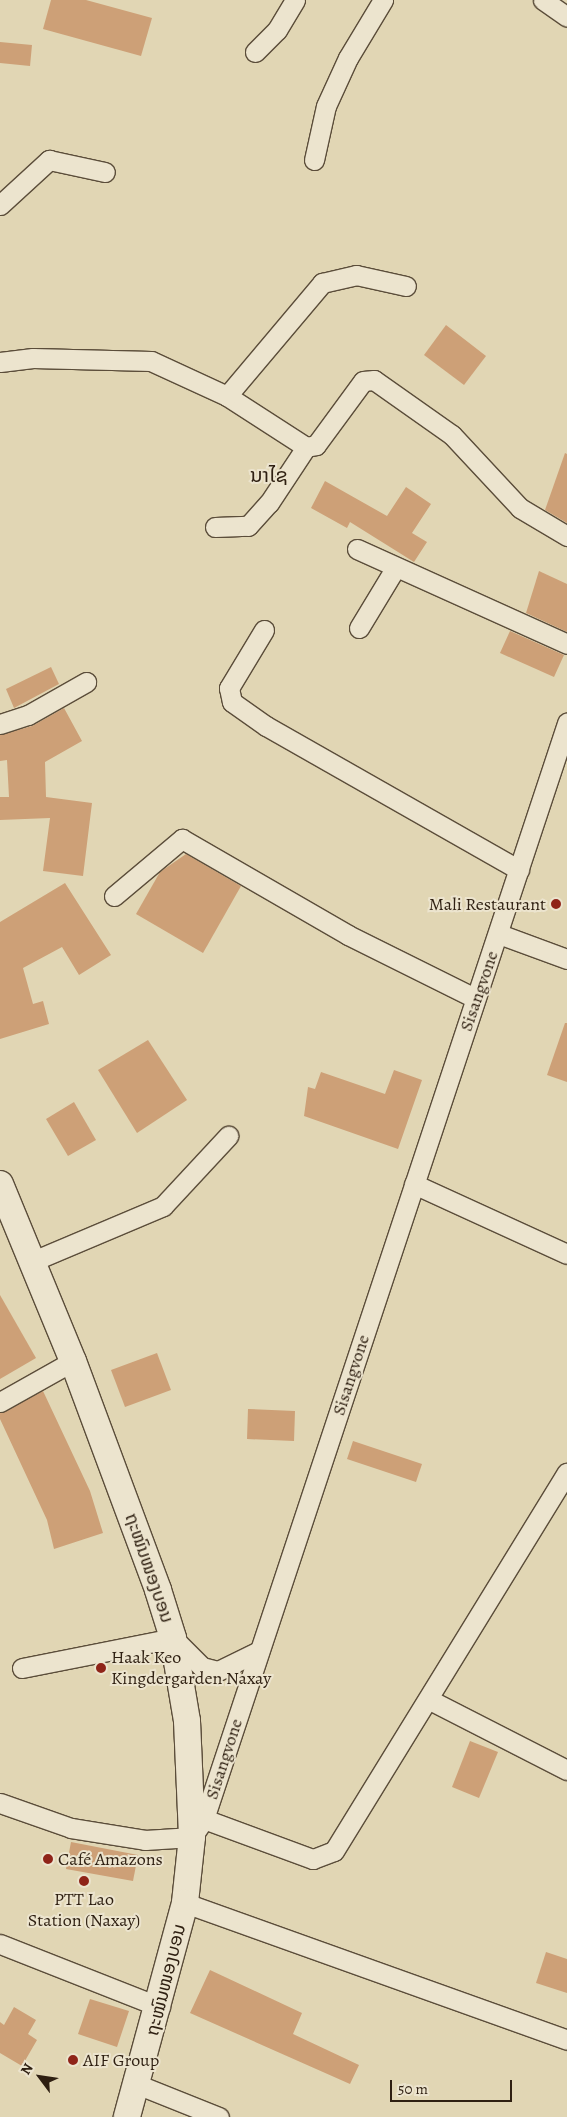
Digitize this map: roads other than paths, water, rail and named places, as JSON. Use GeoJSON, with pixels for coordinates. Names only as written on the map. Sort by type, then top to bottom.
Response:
{"type":"FeatureCollection","features":[{"type":"Feature","properties":{"kind":"street"},"geometry":{"type":"LineString","coordinates":[[255,52],[277,30],[295,0]]}},
{"type":"Feature","properties":{"kind":"street"},"geometry":{"type":"LineString","coordinates":[[314,160],[326,106],[348,58],[383,0]]}},
{"type":"Feature","properties":{"kind":"street"},"geometry":{"type":"LineString","coordinates":[[543,0],[567,17]]}},
{"type":"Feature","properties":{"kind":"street"},"geometry":{"type":"LineString","coordinates":[[0,205],[49,160],[105,172]]}},
{"type":"Feature","properties":{"kind":"street"},"geometry":{"type":"LineString","coordinates":[[227,396],[322,283],[356,274],[406,286]]}},
{"type":"Feature","properties":{"kind":"street"},"geometry":{"type":"LineString","coordinates":[[0,362],[33,358],[151,361],[227,396],[306,447],[316,445],[363,381],[374,380],[452,435],[520,508],[567,536]]}},
{"type":"Feature","properties":{"kind":"street"},"geometry":{"type":"LineString","coordinates":[[215,527],[248,526],[269,503],[306,447]]}},
{"type":"Feature","properties":{"kind":"street"},"geometry":{"type":"LineString","coordinates":[[357,550],[567,644]]}},
{"type":"Feature","properties":{"kind":"street"},"geometry":{"type":"LineString","coordinates":[[359,628],[396,567]]}},
{"type":"Feature","properties":{"kind":"street"},"geometry":{"type":"LineString","coordinates":[[264,630],[229,688],[232,702],[266,726],[519,870]]}},
{"type":"Feature","properties":{"kind":"street"},"geometry":{"type":"LineString","coordinates":[[0,724],[28,714],[86,682]]}},
{"type":"Feature","properties":{"kind":"street","name":"Sisangvone"},"geometry":{"type":"LineString","coordinates":[[198,1828],[259,1651],[475,998],[499,934],[567,723]]}},
{"type":"Feature","properties":{"kind":"street"},"geometry":{"type":"LineString","coordinates":[[114,896],[182,839],[348,935],[475,998]]}},
{"type":"Feature","properties":{"kind":"street"},"geometry":{"type":"LineString","coordinates":[[499,934],[567,959]]}},
{"type":"Feature","properties":{"kind":"street"},"geometry":{"type":"LineString","coordinates":[[33,1261],[163,1206],[228,1136]]}},
{"type":"Feature","properties":{"kind":"street","name":"ຖະໜົນໜອງບອນ"},"geometry":{"type":"LineString","coordinates":[[0,1184],[6,1216],[33,1261],[73,1361],[173,1638],[187,1722],[198,1828],[185,1903],[160,2007],[139,2085],[128,2117]]}},
{"type":"Feature","properties":{"kind":"street"},"geometry":{"type":"LineString","coordinates":[[414,1184],[567,1254]]}},
{"type":"Feature","properties":{"kind":"street"},"geometry":{"type":"LineString","coordinates":[[0,1402],[73,1361]]}},
{"type":"Feature","properties":{"kind":"street"},"geometry":{"type":"LineString","coordinates":[[0,1802],[70,1828],[145,1840],[198,1828],[313,1860],[326,1856],[430,1700],[567,1473]]}},
{"type":"Feature","properties":{"kind":"street"},"geometry":{"type":"LineString","coordinates":[[22,1668],[173,1638],[202,1667],[218,1672],[259,1651]]}},
{"type":"Feature","properties":{"kind":"street"},"geometry":{"type":"LineString","coordinates":[[430,1700],[567,1770]]}},
{"type":"Feature","properties":{"kind":"street"},"geometry":{"type":"LineString","coordinates":[[185,1903],[567,2040]]}},
{"type":"Feature","properties":{"kind":"street"},"geometry":{"type":"LineString","coordinates":[[0,1944],[160,2007]]}},
{"type":"Feature","properties":{"kind":"street"},"geometry":{"type":"LineString","coordinates":[[139,2085],[219,2117]]}},
{"type":"Feature","properties":{"kind":"place","name":"Mali Restaurant"},"geometry":{"type":"Point","coordinates":[556,904]}},
{"type":"Feature","properties":{"kind":"place","name":"Haak Keo Kingdergarden Naxay"},"geometry":{"type":"Point","coordinates":[101,1668]}},
{"type":"Feature","properties":{"kind":"place","name":"Café Amazons"},"geometry":{"type":"Point","coordinates":[48,1859]}},
{"type":"Feature","properties":{"kind":"place","name":"PTT Lao Station (Naxay)"},"geometry":{"type":"Point","coordinates":[84,1881]}},
{"type":"Feature","properties":{"kind":"place","name":"AIF Group"},"geometry":{"type":"Point","coordinates":[73,2060]}},
{"type":"Feature","properties":{"kind":"district","name":"ນາໄຊ"},"geometry":{"type":"Point","coordinates":[269,475]}}]}
